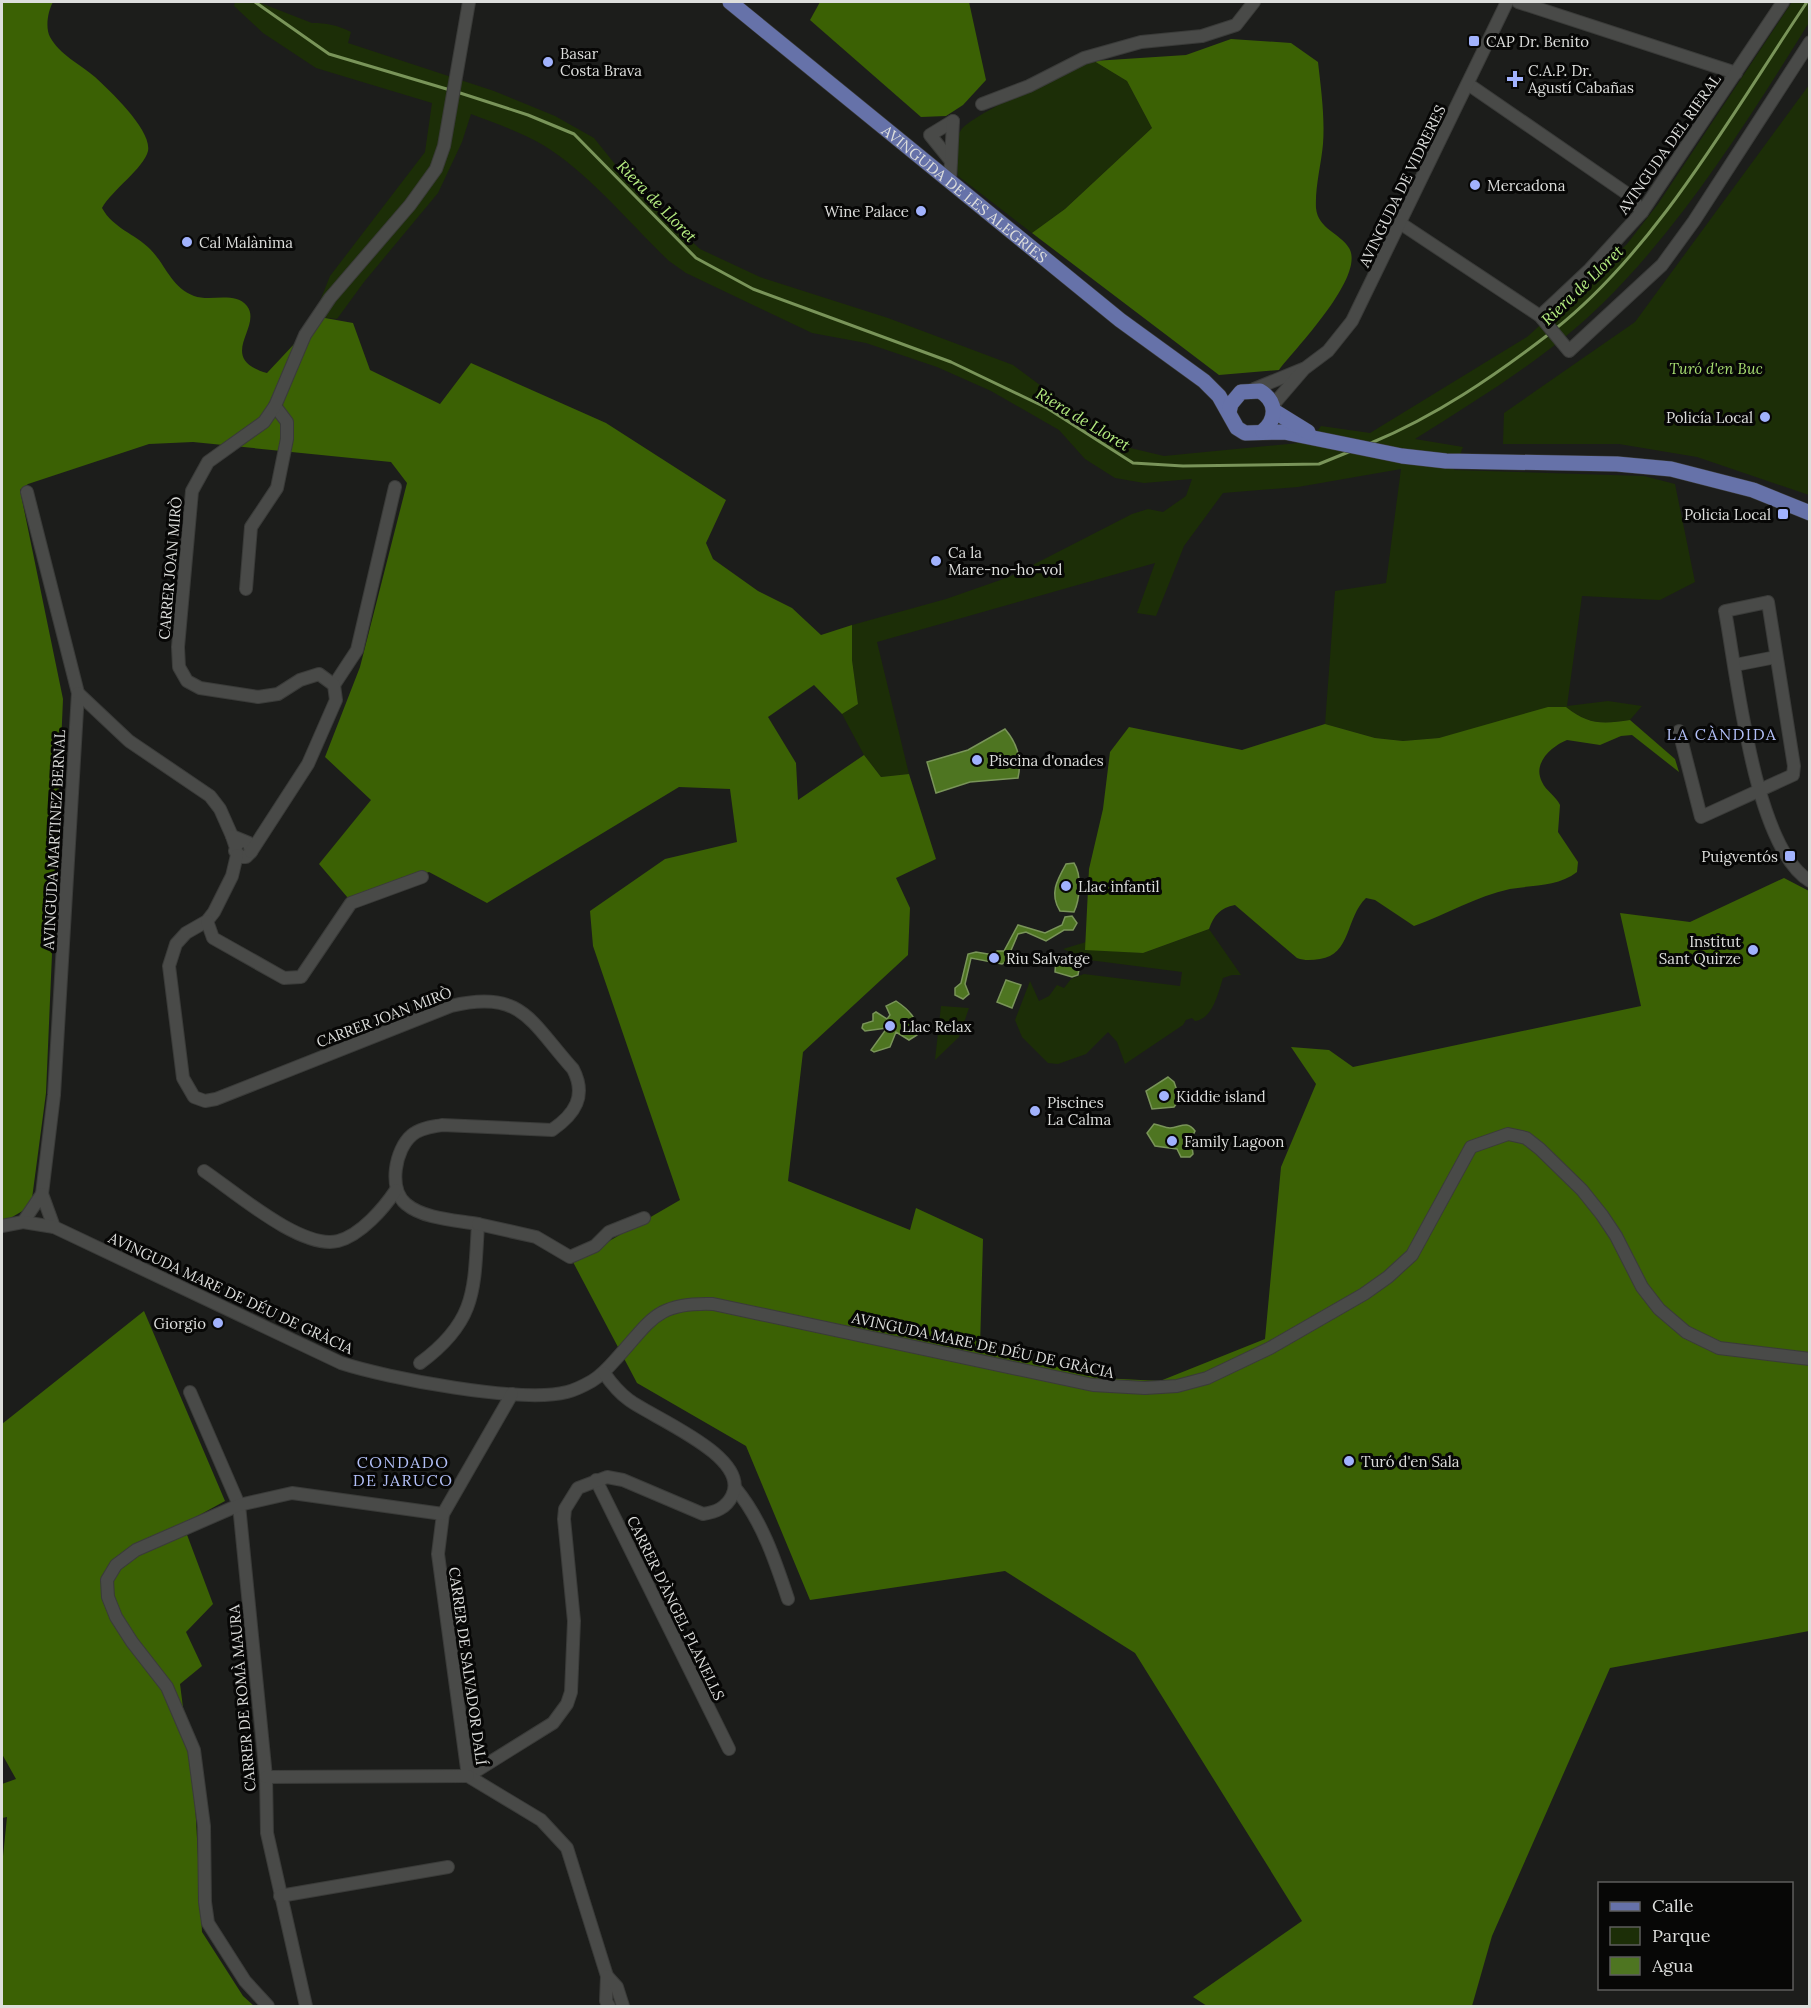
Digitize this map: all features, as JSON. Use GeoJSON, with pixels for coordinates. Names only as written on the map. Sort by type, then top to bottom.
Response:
{"type":"FeatureCollection","features":[{"type":"Feature","properties":{"kind":"main road","name":"AVINGUDA DE LES ALEGRIES"},"geometry":{"type":"LineString","coordinates":[[730,2],[1120,320],[1204,381]]}},
{"type":"Feature","properties":{"kind":"main road"},"geometry":{"type":"LineString","coordinates":[[1204,381],[1266,394],[1274,408],[1316,436]]}},
{"type":"Feature","properties":{"kind":"main road"},"geometry":{"type":"LineString","coordinates":[[1204,381],[1229,412],[1231,421],[1245,433],[1263,431],[1316,436],[1402,456],[1446,461],[1617,464],[1671,469],[1753,490],[1809,513]]}},
{"type":"Feature","properties":{"kind":"main road"},"geometry":{"type":"LineString","coordinates":[[1229,412],[1231,404],[1248,391]]}},
{"type":"Feature","properties":{"kind":"main road"},"geometry":{"type":"LineString","coordinates":[[1263,431],[1269,426],[1274,408]]}},
{"type":"Feature","properties":{"kind":"street","name":"CARRER JOAN MIRÒ"},"geometry":{"type":"LineString","coordinates":[[396,1190],[396,1175],[404,1145],[412,1135],[427,1127],[442,1125],[552,1130],[566,1121],[576,1107],[580,1093],[579,1081],[573,1069],[521,1010],[503,1001],[486,999],[451,1006],[216,1099],[205,1101],[194,1097],[183,1078],[169,966],[176,944],[186,933],[207,921],[214,912],[242,847],[262,837],[308,764],[336,700],[334,685],[319,674],[300,680],[278,694],[258,697],[200,688],[187,681],[179,667],[192,491],[208,462],[264,422],[274,406],[305,335],[330,298],[410,205],[436,169],[444,146],[452,108],[469,2]]}},
{"type":"Feature","properties":{"kind":"street"},"geometry":{"type":"LineString","coordinates":[[982,104],[1029,86],[1084,58],[1142,42],[1202,36],[1236,25],[1254,2]]}},
{"type":"Feature","properties":{"kind":"street","name":"AVINGUDA DE VIDRERES"},"geometry":{"type":"LineString","coordinates":[[1248,391],[1304,369],[1328,351],[1352,321],[1507,2]]}},
{"type":"Feature","properties":{"kind":"street"},"geometry":{"type":"LineString","coordinates":[[1518,2],[1736,73]]}},
{"type":"Feature","properties":{"kind":"street","name":"AVINGUDA DEL RIERAL"},"geometry":{"type":"LineString","coordinates":[[1542,318],[1642,212],[1783,2]]}},
{"type":"Feature","properties":{"kind":"street"},"geometry":{"type":"LineString","coordinates":[[1400,224],[1542,318],[1569,351],[1662,265],[1694,222],[1809,42]]}},
{"type":"Feature","properties":{"kind":"street"},"geometry":{"type":"LineString","coordinates":[[1468,84],[1629,195],[1642,212]]}},
{"type":"Feature","properties":{"kind":"street"},"geometry":{"type":"LineString","coordinates":[[950,181],[951,161],[953,121],[930,135],[951,161]]}},
{"type":"Feature","properties":{"kind":"street","name":"AVINGUDA DE VIDRERES"},"geometry":{"type":"LineString","coordinates":[[1274,408],[1304,369]]}},
{"type":"Feature","properties":{"kind":"street"},"geometry":{"type":"LineString","coordinates":[[246,589],[251,527],[277,488],[287,439],[287,422],[274,406]]}},
{"type":"Feature","properties":{"kind":"street"},"geometry":{"type":"LineString","coordinates":[[334,685],[357,650],[395,488]]}},
{"type":"Feature","properties":{"kind":"street","name":"AVINGUDA MARTINEZ BERNAL"},"geometry":{"type":"LineString","coordinates":[[27,492],[78,693],[54,1095],[42,1194],[54,1227]]}},
{"type":"Feature","properties":{"kind":"street"},"geometry":{"type":"LineString","coordinates":[[1679,731],[1701,817],[1758,792],[1793,775],[1794,766],[1768,602],[1725,611],[1758,792],[1790,864],[1809,881]]}},
{"type":"Feature","properties":{"kind":"street"},"geometry":{"type":"LineString","coordinates":[[1735,665],[1776,657]]}},
{"type":"Feature","properties":{"kind":"street"},"geometry":{"type":"LineString","coordinates":[[78,693],[129,741],[210,796],[242,847]]}},
{"type":"Feature","properties":{"kind":"street"},"geometry":{"type":"LineString","coordinates":[[207,921],[213,938],[261,967],[284,978],[293,979],[305,973],[351,903],[422,878]]}},
{"type":"Feature","properties":{"kind":"street","name":"AVINGUDA MARE DE DÉU DE GRÀCIA"},"geometry":{"type":"LineString","coordinates":[[2,1226],[23,1222],[54,1227],[341,1363],[371,1373],[512,1394],[567,1392],[604,1373],[650,1319],[667,1308],[689,1303],[713,1304],[1093,1385],[1112,1388],[1177,1386],[1233,1368],[1364,1294],[1388,1277],[1412,1255],[1471,1147],[1508,1134],[1526,1138],[1582,1190],[1616,1236],[1642,1287],[1659,1309],[1686,1332],[1719,1348],[1809,1359]]}},
{"type":"Feature","properties":{"kind":"street"},"geometry":{"type":"LineString","coordinates":[[204,1171],[290,1229],[302,1236],[320,1241],[338,1241],[359,1228],[381,1213],[396,1190],[404,1202],[426,1214],[536,1237],[570,1257],[595,1246],[609,1232],[644,1218]]}},
{"type":"Feature","properties":{"kind":"street","name":"AVINGUDA MARTINEZ BERNAL"},"geometry":{"type":"LineString","coordinates":[[23,1222],[42,1194]]}},
{"type":"Feature","properties":{"kind":"street"},"geometry":{"type":"LineString","coordinates":[[397,1377],[442,1347],[462,1323],[471,1296],[478,1224]]}},
{"type":"Feature","properties":{"kind":"street"},"geometry":{"type":"LineString","coordinates":[[419,1380],[420,1363]]}},
{"type":"Feature","properties":{"kind":"street"},"geometry":{"type":"LineString","coordinates":[[604,1373],[614,1387],[629,1400],[709,1447],[734,1475],[736,1489],[751,1509],[766,1540],[788,1599]]}},
{"type":"Feature","properties":{"kind":"street","name":"CARRER DE ROMÀ MAURA"},"geometry":{"type":"LineString","coordinates":[[190,1392],[239,1504],[266,1778],[267,1833],[306,2007]]}},
{"type":"Feature","properties":{"kind":"street","name":"CARRER DE SALVADOR DALÍ"},"geometry":{"type":"LineString","coordinates":[[512,1394],[443,1514],[438,1554],[468,1776],[541,1820],[567,1848],[607,1976],[606,2001],[609,2007]]}},
{"type":"Feature","properties":{"kind":"street"},"geometry":{"type":"LineString","coordinates":[[266,1778],[468,1776],[554,1724],[567,1704],[571,1692],[574,1621],[565,1509],[578,1488],[607,1477],[623,1480],[703,1514],[715,1512],[728,1504],[736,1489]]}},
{"type":"Feature","properties":{"kind":"street","name":"CARRER D'ÀNGEL PLANELLS"},"geometry":{"type":"LineString","coordinates":[[596,1480],[729,1749]]}},
{"type":"Feature","properties":{"kind":"street"},"geometry":{"type":"LineString","coordinates":[[268,2007],[245,1981],[208,1923],[205,1902],[204,1826],[194,1750],[167,1687],[132,1642],[117,1617],[108,1597],[107,1580],[116,1565],[135,1550],[239,1504],[292,1493],[443,1514]]}},
{"type":"Feature","properties":{"kind":"street"},"geometry":{"type":"LineString","coordinates":[[280,1896],[447,1867]]}},
{"type":"Feature","properties":{"kind":"street","name":"CARRER DE SALVADOR DALÍ"},"geometry":{"type":"LineString","coordinates":[[607,1976],[617,1988],[622,2007]]}},
{"type":"Feature","properties":{"kind":"green space"},"geometry":{"type":"Polygon","coordinates":[[[235,2],[258,2],[312,23],[341,28],[351,32],[348,43],[494,91],[555,116],[594,138],[639,194],[700,249],[760,277],[888,318],[1013,365],[1122,446],[1164,456],[1309,442],[1321,426],[1370,433],[1527,337],[1627,244],[1658,204],[1792,2],[1809,2],[1810,21],[1714,168],[1661,239],[1633,272],[1582,323],[1560,341],[1513,376],[1415,439],[1463,447],[1454,470],[1644,476],[1675,484],[1695,582],[1660,600],[1582,596],[1567,706],[1608,701],[1642,706],[1630,720],[1596,722],[1581,717],[1566,707],[1439,738],[1403,741],[1375,738],[1325,724],[1335,591],[1386,583],[1401,469],[1298,487],[1223,493],[1184,546],[1156,616],[1137,613],[1155,563],[877,642],[909,774],[881,777],[864,755],[842,714],[858,704],[852,660],[852,625],[946,599],[1009,577],[1132,514],[1148,509],[1163,512],[1186,496],[1192,479],[1144,483],[1115,478],[1085,459],[1059,430],[991,391],[937,367],[866,343],[812,333],[686,273],[669,261],[593,184],[560,157],[525,136],[471,114],[462,142],[438,193],[364,282],[337,319],[314,316],[330,276],[425,152],[432,103],[316,68],[263,33],[234,6],[235,2]]]}},
{"type":"Feature","properties":{"kind":"green space"},"geometry":{"type":"Polygon","coordinates":[[[1094,61],[1127,81],[1152,128],[1065,209],[1032,233],[958,176],[956,152],[958,135],[968,123],[1001,103],[1045,81],[1094,61]]]}},
{"type":"Feature","properties":{"kind":"green space","name":"Turó d'en Buc"},"geometry":{"type":"Polygon","coordinates":[[[1809,85],[1809,495],[1697,457],[1619,444],[1503,444],[1504,413],[1635,322],[1809,85]]]}},
{"type":"Feature","properties":{"kind":"green space"},"geometry":{"type":"Polygon","coordinates":[[[1209,929],[1241,975],[1223,978],[1217,998],[1206,1016],[1195,1021],[1192,1018],[1186,1020],[1183,1025],[1125,1064],[1117,1042],[1108,1032],[1086,1054],[1058,1064],[1048,1063],[1022,1037],[1015,1020],[1030,981],[1039,1001],[1049,996],[1057,985],[1064,988],[1071,979],[1084,974],[1180,986],[1182,972],[1089,960],[1063,949],[1086,942],[1085,949],[1143,953],[1209,929]]]}},
{"type":"Feature","properties":{"kind":"green space"},"geometry":{"type":"Polygon","coordinates":[[[941,1006],[969,1008],[959,1037],[935,1060],[941,1006]]]}},
{"type":"Feature","properties":{"kind":"shaded area"},"geometry":{"type":"Polygon","coordinates":[[[2,2],[53,2],[47,24],[48,33],[54,43],[102,83],[137,122],[144,133],[148,151],[141,165],[102,208],[112,221],[156,255],[174,281],[186,292],[200,298],[236,299],[247,306],[250,323],[242,351],[244,359],[252,367],[267,373],[296,342],[314,316],[353,323],[370,370],[440,404],[471,363],[606,423],[726,500],[706,543],[713,559],[758,591],[792,608],[821,635],[852,625],[852,660],[858,704],[842,714],[814,685],[768,717],[796,763],[798,800],[864,755],[881,777],[909,774],[936,859],[896,878],[910,908],[908,955],[803,1052],[788,1181],[910,1230],[916,1208],[983,1239],[980,1348],[1102,1378],[1160,1381],[1265,1339],[1281,1167],[1316,1084],[1291,1047],[1329,1050],[1353,1067],[1641,1006],[1620,913],[1690,922],[1784,878],[1809,891],[1809,1631],[1610,1668],[1492,1936],[1472,2006],[1207,2006],[1193,1997],[1302,1921],[1135,1653],[1005,1571],[810,1600],[746,1446],[637,1383],[573,1262],[680,1200],[593,946],[590,911],[665,859],[737,842],[730,789],[679,787],[487,903],[429,872],[348,898],[319,864],[371,800],[325,757],[360,667],[407,483],[391,462],[193,442],[149,444],[28,484],[20,490],[63,699],[46,1093],[31,1206],[2,1223],[2,2]]]}},
{"type":"Feature","properties":{"kind":"shaded area"},"geometry":{"type":"Polygon","coordinates":[[[820,2],[969,2],[986,80],[963,105],[946,116],[921,117],[810,20],[820,2]]]}},
{"type":"Feature","properties":{"kind":"shaded area"},"geometry":{"type":"Polygon","coordinates":[[[1231,39],[1291,43],[1318,62],[1323,134],[1316,208],[1325,226],[1349,248],[1352,260],[1348,276],[1339,293],[1279,370],[1219,375],[1032,233],[1065,209],[1152,128],[1127,81],[1094,61],[1186,55],[1231,39]]]}},
{"type":"Feature","properties":{"kind":"shaded area"},"geometry":{"type":"Polygon","coordinates":[[[1548,707],[1566,707],[1581,717],[1596,722],[1630,720],[1675,759],[1679,772],[1632,735],[1621,736],[1600,745],[1567,740],[1555,746],[1545,756],[1540,775],[1544,785],[1560,805],[1558,832],[1578,862],[1577,872],[1570,877],[1545,885],[1497,892],[1414,926],[1375,900],[1366,898],[1355,915],[1343,943],[1330,956],[1320,959],[1297,958],[1235,905],[1218,913],[1209,929],[1143,953],[1085,950],[1089,869],[1103,809],[1110,752],[1129,727],[1242,750],[1325,724],[1375,738],[1403,741],[1439,738],[1548,707]]]}},
{"type":"Feature","properties":{"kind":"shaded area"},"geometry":{"type":"Polygon","coordinates":[[[144,1311],[225,1501],[183,1524],[213,1604],[186,1632],[202,1666],[180,1684],[195,1801],[202,1932],[243,1996],[254,2006],[2,2006],[2,1866],[7,1817],[2,1818],[2,1784],[16,1779],[2,1754],[2,1424],[144,1311]]]}},
{"type":"Feature","properties":{"kind":"water","name":"Piscina d'onades"},"geometry":{"type":"Polygon","coordinates":[[[1005,729],[1018,752],[1018,778],[970,782],[936,793],[927,762],[968,750],[1005,729]]]}},
{"type":"Feature","properties":{"kind":"water","name":"Llac infantil"},"geometry":{"type":"Polygon","coordinates":[[[1074,863],[1079,880],[1076,907],[1074,912],[1060,911],[1055,899],[1056,887],[1066,864],[1074,863]]]}},
{"type":"Feature","properties":{"kind":"water","name":"Riu Salvatge"},"geometry":{"type":"Polygon","coordinates":[[[1072,916],[1077,923],[1073,930],[1064,930],[1046,941],[1026,932],[1018,934],[1006,962],[1002,964],[971,958],[965,984],[969,994],[963,999],[955,995],[955,988],[961,983],[968,954],[976,952],[994,955],[997,951],[1004,951],[1018,925],[1045,933],[1062,925],[1065,917],[1072,916]]]}},
{"type":"Feature","properties":{"kind":"water"},"geometry":{"type":"Polygon","coordinates":[[[1069,953],[1081,958],[1078,975],[1072,977],[1055,972],[1056,958],[1069,953]]]}},
{"type":"Feature","properties":{"kind":"water"},"geometry":{"type":"Polygon","coordinates":[[[1006,980],[1021,985],[1012,1008],[997,1002],[1006,980]]]}},
{"type":"Feature","properties":{"kind":"water","name":"Llac Relax"},"geometry":{"type":"Polygon","coordinates":[[[896,1001],[912,1015],[917,1035],[909,1040],[896,1032],[890,1047],[874,1052],[871,1050],[887,1028],[865,1031],[862,1028],[863,1024],[873,1021],[873,1014],[876,1012],[887,1019],[890,1015],[886,1006],[896,1001]]]}},
{"type":"Feature","properties":{"kind":"water","name":"Kiddie island"},"geometry":{"type":"Polygon","coordinates":[[[1168,1077],[1174,1082],[1180,1099],[1174,1107],[1152,1109],[1146,1091],[1168,1077]]]}},
{"type":"Feature","properties":{"kind":"water","name":"Family Lagoon"},"geometry":{"type":"Polygon","coordinates":[[[1154,1124],[1168,1128],[1186,1125],[1192,1128],[1195,1131],[1191,1139],[1193,1154],[1190,1157],[1181,1157],[1177,1149],[1155,1146],[1147,1133],[1154,1124]]]}},
{"type":"Feature","properties":{"kind":"waterway","name":"Riera de Lloret"},"geometry":{"type":"LineString","coordinates":[[255,2],[329,54],[450,90]]}},
{"type":"Feature","properties":{"kind":"waterway","name":"Riera de Lloret"},"geometry":{"type":"LineString","coordinates":[[1554,330],[1592,297],[1661,219],[1722,132],[1807,2]]}},
{"type":"Feature","properties":{"kind":"waterway","name":"Riera de Lloret"},"geometry":{"type":"LineString","coordinates":[[457,92],[528,115],[574,134],[696,258],[753,289],[951,362],[1047,408],[1133,463],[1183,466],[1319,464],[1351,451]]}},
{"type":"Feature","properties":{"kind":"waterway","name":"Riera de Lloret"},"geometry":{"type":"LineString","coordinates":[[1371,443],[1441,408],[1507,365],[1549,334]]}},
{"type":"Feature","properties":{"kind":"place","name":"CAP Dr. Benito"},"geometry":{"type":"Point","coordinates":[1474,41]}},
{"type":"Feature","properties":{"kind":"place","name":"Basar Costa Brava"},"geometry":{"type":"Point","coordinates":[548,62]}},
{"type":"Feature","properties":{"kind":"place","name":"C.A.P. Dr. Agustí Cabañas"},"geometry":{"type":"Point","coordinates":[1515,79]}},
{"type":"Feature","properties":{"kind":"place","name":"Mercadona"},"geometry":{"type":"Point","coordinates":[1475,185]}},
{"type":"Feature","properties":{"kind":"place","name":"Wine Palace"},"geometry":{"type":"Point","coordinates":[921,211]}},
{"type":"Feature","properties":{"kind":"place","name":"Cal Malànima"},"geometry":{"type":"Point","coordinates":[187,242]}},
{"type":"Feature","properties":{"kind":"place","name":"Policía Local"},"geometry":{"type":"Point","coordinates":[1765,417]}},
{"type":"Feature","properties":{"kind":"place","name":"Policia Local"},"geometry":{"type":"Point","coordinates":[1783,514]}},
{"type":"Feature","properties":{"kind":"place","name":"Ca la Mare-no-ho-vol"},"geometry":{"type":"Point","coordinates":[936,561]}},
{"type":"Feature","properties":{"kind":"place","name":"Piscina d'onades"},"geometry":{"type":"Point","coordinates":[977,760]}},
{"type":"Feature","properties":{"kind":"place","name":"Puigventós"},"geometry":{"type":"Point","coordinates":[1790,856]}},
{"type":"Feature","properties":{"kind":"place","name":"Llac infantil"},"geometry":{"type":"Point","coordinates":[1066,886]}},
{"type":"Feature","properties":{"kind":"place","name":"Institut Sant Quirze"},"geometry":{"type":"Point","coordinates":[1753,950]}},
{"type":"Feature","properties":{"kind":"place","name":"Riu Salvatge"},"geometry":{"type":"Point","coordinates":[994,958]}},
{"type":"Feature","properties":{"kind":"place","name":"Llac Relax"},"geometry":{"type":"Point","coordinates":[890,1026]}},
{"type":"Feature","properties":{"kind":"place","name":"Kiddie island"},"geometry":{"type":"Point","coordinates":[1164,1096]}},
{"type":"Feature","properties":{"kind":"place","name":"Piscines La Calma"},"geometry":{"type":"Point","coordinates":[1035,1111]}},
{"type":"Feature","properties":{"kind":"place","name":"Family Lagoon"},"geometry":{"type":"Point","coordinates":[1172,1141]}},
{"type":"Feature","properties":{"kind":"place","name":"Giorgio"},"geometry":{"type":"Point","coordinates":[218,1323]}},
{"type":"Feature","properties":{"kind":"place","name":"Turó d'en Sala"},"geometry":{"type":"Point","coordinates":[1349,1461]}},
{"type":"Feature","properties":{"kind":"district","name":"LA CÀNDIDA"},"geometry":{"type":"Point","coordinates":[1722,734]}},
{"type":"Feature","properties":{"kind":"district","name":"CONDADO DE JARUCO"},"geometry":{"type":"Point","coordinates":[403,1471]}}]}
